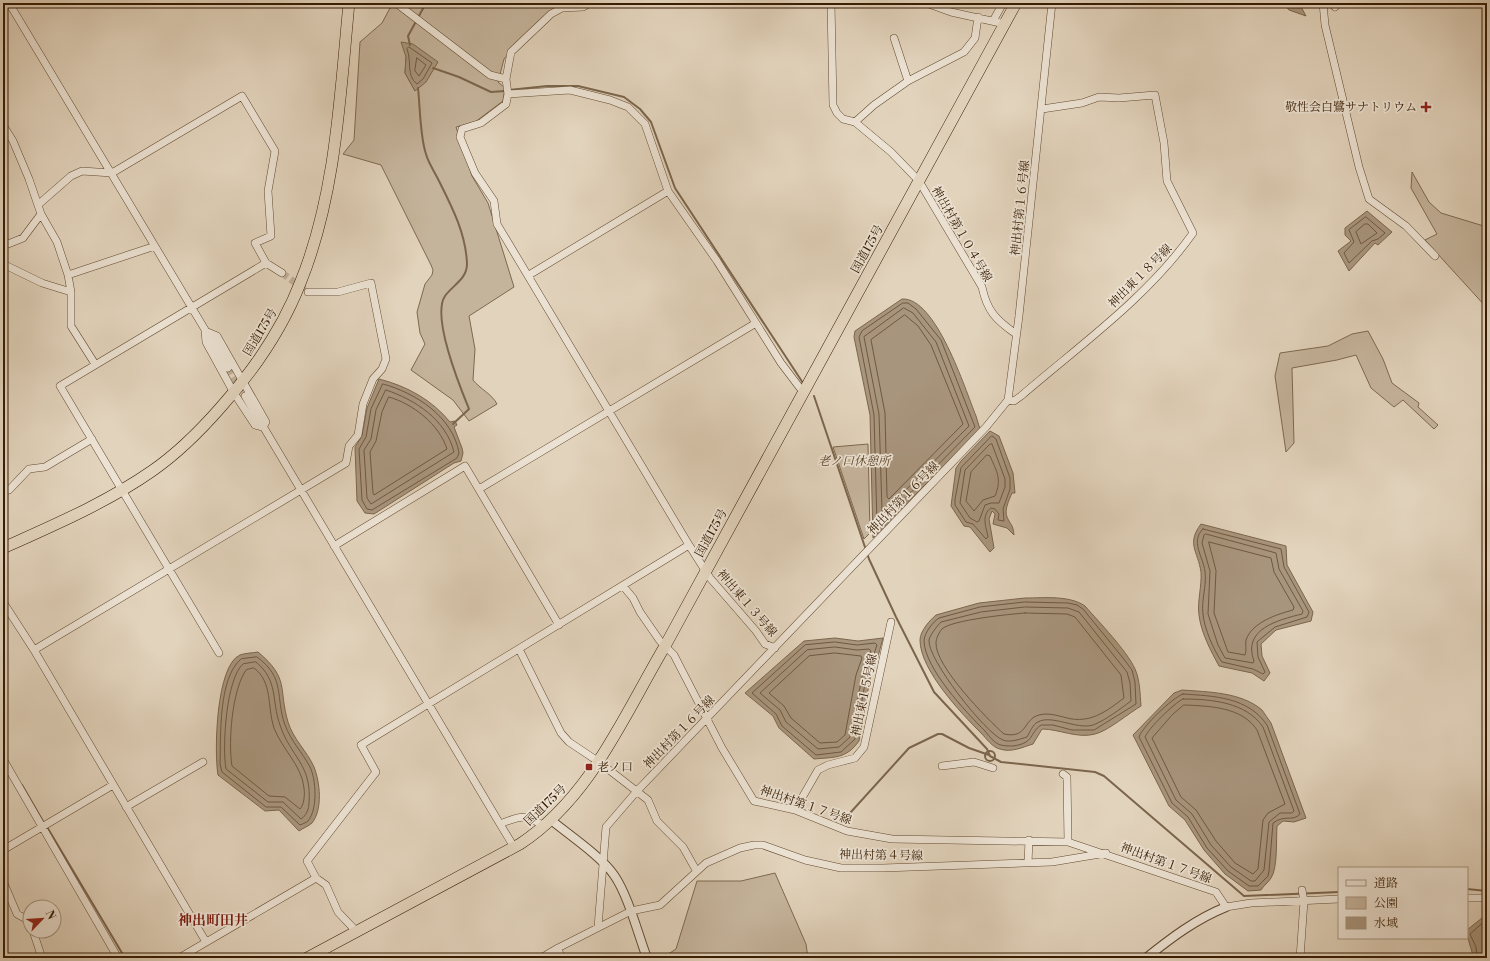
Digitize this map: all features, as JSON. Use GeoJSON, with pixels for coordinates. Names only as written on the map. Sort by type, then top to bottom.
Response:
{"type":"FeatureCollection","features":[{"type":"Feature","properties":{"kind":"highway","name":"国道175号"},"geometry":{"type":"LineString","coordinates":[[3,548],[68,519],[122,490],[180,450],[239,395],[244,382],[267,348],[287,314],[302,281],[315,240],[336,135],[349,3]]}},
{"type":"Feature","properties":{"kind":"highway","name":"国道175号"},"geometry":{"type":"LineString","coordinates":[[307,958],[514,847],[547,823],[584,784],[599,762],[665,646],[705,570],[1016,3]]}},
{"type":"Feature","properties":{"kind":"street"},"geometry":{"type":"LineString","coordinates":[[9,3],[112,173],[190,307],[228,368]]}},
{"type":"Feature","properties":{"kind":"street"},"geometry":{"type":"LineString","coordinates":[[396,3],[490,75],[506,79]]}},
{"type":"Feature","properties":{"kind":"street"},"geometry":{"type":"LineString","coordinates":[[590,3],[583,7],[562,8],[551,14],[511,52],[506,79],[508,94],[570,90],[610,100],[628,107],[645,124],[668,191],[717,261],[781,363],[803,392]]}},
{"type":"Feature","properties":{"kind":"street","name":"神出村第１０４号線"},"geometry":{"type":"LineString","coordinates":[[832,3],[833,105],[837,113],[843,119],[855,122],[891,152],[919,181],[982,287],[985,304],[1003,325],[1016,334]]}},
{"type":"Feature","properties":{"kind":"street"},"geometry":{"type":"LineString","coordinates":[[926,3],[951,12],[1005,24]]}},
{"type":"Feature","properties":{"kind":"street"},"geometry":{"type":"LineString","coordinates":[[992,21],[1003,3]]}},
{"type":"Feature","properties":{"kind":"street","name":"神出村第１６号線"},"geometry":{"type":"LineString","coordinates":[[598,927],[606,827],[637,791],[986,427],[1008,400],[1042,109],[1052,3]]}},
{"type":"Feature","properties":{"kind":"street"},"geometry":{"type":"LineString","coordinates":[[1323,3],[1325,25],[1359,167],[1369,199],[1406,226],[1435,256]]}},
{"type":"Feature","properties":{"kind":"street"},"geometry":{"type":"LineString","coordinates":[[855,122],[874,105],[908,81],[964,52],[976,38],[978,17]]}},
{"type":"Feature","properties":{"kind":"street"},"geometry":{"type":"LineString","coordinates":[[894,38],[908,81]]}},
{"type":"Feature","properties":{"kind":"street","name":"神出東１３号線"},"geometry":{"type":"LineString","coordinates":[[508,94],[506,104],[481,123],[462,129],[460,137],[474,173],[494,201],[497,224],[529,274],[689,546],[710,578],[756,631],[765,644],[775,648]]}},
{"type":"Feature","properties":{"kind":"street","name":"神出東１８号線"},"geometry":{"type":"LineString","coordinates":[[1008,400],[1014,401],[1021,396],[1139,295],[1177,256],[1193,234],[1167,181],[1164,144],[1155,95],[1119,98],[1099,97],[1082,103],[1042,109]]}},
{"type":"Feature","properties":{"kind":"street"},"geometry":{"type":"LineString","coordinates":[[39,204],[71,176],[82,171],[112,173],[242,96],[275,151],[268,191],[271,236],[255,243],[266,263],[282,273]]}},
{"type":"Feature","properties":{"kind":"street"},"geometry":{"type":"LineString","coordinates":[[3,125],[13,141],[39,204],[41,214],[57,242],[68,275],[71,292],[71,326],[95,364]]}},
{"type":"Feature","properties":{"kind":"street"},"geometry":{"type":"LineString","coordinates":[[529,274],[668,191]]}},
{"type":"Feature","properties":{"kind":"street"},"geometry":{"type":"LineString","coordinates":[[3,246],[23,238],[41,214]]}},
{"type":"Feature","properties":{"kind":"street"},"geometry":{"type":"LineString","coordinates":[[68,275],[155,246]]}},
{"type":"Feature","properties":{"kind":"street"},"geometry":{"type":"LineString","coordinates":[[219,653],[170,568],[60,386],[266,263]]}},
{"type":"Feature","properties":{"kind":"street"},"geometry":{"type":"LineString","coordinates":[[3,264],[42,283],[71,292]]}},
{"type":"Feature","properties":{"kind":"street"},"geometry":{"type":"LineString","coordinates":[[34,650],[346,462],[349,446],[358,435],[363,404],[373,379],[382,369],[386,359],[371,283],[338,292],[308,292]]}},
{"type":"Feature","properties":{"kind":"street"},"geometry":{"type":"LineString","coordinates":[[479,489],[756,323]]}},
{"type":"Feature","properties":{"kind":"street"},"geometry":{"type":"LineString","coordinates":[[205,331],[217,336],[266,422],[263,427]]}},
{"type":"Feature","properties":{"kind":"street"},"geometry":{"type":"LineString","coordinates":[[205,331],[206,342],[239,395],[255,425],[263,427]]}},
{"type":"Feature","properties":{"kind":"street"},"geometry":{"type":"LineString","coordinates":[[239,395],[263,427],[514,847]]}},
{"type":"Feature","properties":{"kind":"street"},"geometry":{"type":"LineString","coordinates":[[3,492],[9,490],[29,469],[45,467],[92,439]]}},
{"type":"Feature","properties":{"kind":"street"},"geometry":{"type":"LineString","coordinates":[[334,546],[465,466],[559,625]]}},
{"type":"Feature","properties":{"kind":"street"},"geometry":{"type":"LineString","coordinates":[[356,931],[338,912],[326,885],[316,878],[307,862],[376,772],[361,745],[689,546]]}},
{"type":"Feature","properties":{"kind":"street","name":"神出村第１７号線"},"geometry":{"type":"LineString","coordinates":[[623,586],[665,646],[674,655],[722,748],[754,801],[795,810],[847,831],[892,839],[988,842],[1029,840],[1068,842],[1106,853],[1216,892],[1226,907]]}},
{"type":"Feature","properties":{"kind":"street"},"geometry":{"type":"LineString","coordinates":[[3,602],[34,650],[206,942]]}},
{"type":"Feature","properties":{"kind":"street","name":"神出東１５号線"},"geometry":{"type":"LineString","coordinates":[[795,810],[818,770],[828,765],[855,758],[864,747],[891,622]]}},
{"type":"Feature","properties":{"kind":"street"},"geometry":{"type":"LineString","coordinates":[[520,649],[561,734],[569,742],[599,762],[648,800],[657,821],[683,847],[696,870]]}},
{"type":"Feature","properties":{"kind":"street"},"geometry":{"type":"LineString","coordinates":[[3,759],[118,958]]}},
{"type":"Feature","properties":{"kind":"street"},"geometry":{"type":"LineString","coordinates":[[126,807],[203,762]]}},
{"type":"Feature","properties":{"kind":"street"},"geometry":{"type":"LineString","coordinates":[[942,766],[974,762],[993,768]]}},
{"type":"Feature","properties":{"kind":"street"},"geometry":{"type":"LineString","coordinates":[[1063,774],[1067,777],[1068,842]]}},
{"type":"Feature","properties":{"kind":"street"},"geometry":{"type":"LineString","coordinates":[[3,850],[113,785]]}},
{"type":"Feature","properties":{"kind":"street"},"geometry":{"type":"LineString","coordinates":[[500,824],[518,816],[547,823],[603,864],[614,875],[631,911],[647,958]]}},
{"type":"Feature","properties":{"kind":"street"},"geometry":{"type":"LineString","coordinates":[[1028,863],[1029,840]]}},
{"type":"Feature","properties":{"kind":"street","name":"神出村第４号線"},"geometry":{"type":"LineString","coordinates":[[541,958],[631,911],[660,905],[696,870],[706,863],[740,848],[754,845],[763,845],[805,860],[840,868],[883,868],[1052,862],[1106,853]]}},
{"type":"Feature","properties":{"kind":"street"},"geometry":{"type":"LineString","coordinates":[[178,958],[316,878]]}},
{"type":"Feature","properties":{"kind":"street"},"geometry":{"type":"LineString","coordinates":[[3,880],[17,914],[22,917]]}},
{"type":"Feature","properties":{"kind":"street"},"geometry":{"type":"LineString","coordinates":[[1300,958],[1304,902],[1302,890]]}},
{"type":"Feature","properties":{"kind":"street"},"geometry":{"type":"LineString","coordinates":[[1468,898],[1487,898]]}},
{"type":"Feature","properties":{"kind":"street"},"geometry":{"type":"LineString","coordinates":[[1146,958],[1190,925],[1208,914],[1226,907],[1251,903],[1304,902],[1338,899]]}},
{"type":"Feature","properties":{"kind":"street"},"geometry":{"type":"LineString","coordinates":[[36,939],[42,958]]}},
{"type":"Feature","properties":{"kind":"street"},"geometry":{"type":"LineString","coordinates":[[558,948],[562,958]]}},
{"type":"Feature","properties":{"kind":"green space"},"geometry":{"type":"Polygon","coordinates":[[[400,3],[573,3],[560,5],[530,30],[504,59],[498,82],[505,88],[503,101],[475,122],[456,127],[472,176],[488,203],[514,287],[469,316],[475,349],[473,380],[495,400],[497,404],[469,421],[453,400],[411,370],[425,344],[420,333],[417,312],[425,284],[432,275],[433,270],[431,265],[381,165],[343,154],[354,140],[360,42],[382,23],[390,8],[397,6],[400,3]],[[406,57],[405,73],[415,91],[406,57]]]}},
{"type":"Feature","properties":{"kind":"green space"},"geometry":{"type":"Polygon","coordinates":[[[1412,172],[1429,202],[1441,213],[1487,227],[1487,308],[1425,240],[1437,234],[1411,188],[1412,172]]]}},
{"type":"Feature","properties":{"kind":"green space"},"geometry":{"type":"Polygon","coordinates":[[[1368,331],[1383,359],[1392,383],[1419,403],[1418,407],[1438,425],[1434,429],[1403,400],[1394,407],[1371,388],[1356,355],[1292,368],[1294,443],[1286,452],[1275,376],[1280,353],[1328,346],[1352,334],[1368,331]]]}},
{"type":"Feature","properties":{"kind":"green space","name":"老ノ口休憩所"},"geometry":{"type":"Polygon","coordinates":[[[868,444],[870,533],[864,539],[833,447],[868,444]]]}},
{"type":"Feature","properties":{"kind":"green space"},"geometry":{"type":"Polygon","coordinates":[[[775,873],[806,944],[808,958],[662,958],[676,949],[697,881],[741,881],[775,873]]]}},
{"type":"Feature","properties":{"kind":"water"},"geometry":{"type":"Polygon","coordinates":[[[1283,3],[1299,3],[1306,16],[1289,10],[1283,3]]]}},
{"type":"Feature","properties":{"kind":"water"},"geometry":{"type":"Polygon","coordinates":[[[401,42],[413,44],[438,62],[426,82],[415,91],[405,73],[406,57],[401,42]]]}},
{"type":"Feature","properties":{"kind":"water"},"geometry":{"type":"Polygon","coordinates":[[[1367,211],[1392,232],[1378,245],[1375,243],[1349,271],[1338,251],[1351,241],[1345,235],[1345,228],[1367,211]]]}},
{"type":"Feature","properties":{"kind":"water"},"geometry":{"type":"Polygon","coordinates":[[[902,299],[914,302],[926,313],[937,328],[957,367],[980,429],[873,538],[870,415],[854,337],[855,331],[902,299]]]}},
{"type":"Feature","properties":{"kind":"water"},"geometry":{"type":"Polygon","coordinates":[[[379,379],[409,390],[435,407],[450,422],[455,421],[457,425],[454,427],[463,453],[461,461],[454,463],[374,514],[365,513],[357,501],[355,447],[362,436],[367,408],[379,379]]]}},
{"type":"Feature","properties":{"kind":"water"},"geometry":{"type":"Polygon","coordinates":[[[990,431],[999,436],[1013,473],[1015,493],[1012,493],[1006,511],[1014,535],[1007,528],[993,524],[995,514],[992,511],[989,519],[994,548],[990,552],[970,527],[964,526],[951,506],[956,468],[990,431]]]}},
{"type":"Feature","properties":{"kind":"water"},"geometry":{"type":"Polygon","coordinates":[[[1201,524],[1286,546],[1287,565],[1313,612],[1311,621],[1276,630],[1261,644],[1262,656],[1270,673],[1264,681],[1252,673],[1219,666],[1204,635],[1200,622],[1199,610],[1201,572],[1194,548],[1194,537],[1201,524]]]}},
{"type":"Feature","properties":{"kind":"water"},"geometry":{"type":"Polygon","coordinates":[[[1025,598],[1072,600],[1085,606],[1126,654],[1135,669],[1140,687],[1141,706],[1112,726],[1095,734],[1075,735],[1042,729],[1033,744],[1021,748],[1004,750],[992,745],[953,703],[934,677],[922,652],[920,637],[926,626],[936,615],[979,603],[1025,598]]]}},
{"type":"Feature","properties":{"kind":"water"},"geometry":{"type":"Polygon","coordinates":[[[835,638],[858,641],[883,638],[870,679],[859,741],[849,751],[840,756],[814,759],[779,728],[773,716],[745,693],[804,641],[835,638]]]}},
{"type":"Feature","properties":{"kind":"water"},"geometry":{"type":"Polygon","coordinates":[[[258,652],[268,661],[279,677],[290,728],[311,761],[318,780],[318,810],[312,823],[299,831],[279,810],[265,811],[218,775],[216,748],[218,710],[221,691],[226,675],[232,662],[240,655],[258,652]]]}},
{"type":"Feature","properties":{"kind":"water"},"geometry":{"type":"Polygon","coordinates":[[[1182,690],[1203,691],[1234,696],[1254,704],[1262,710],[1271,723],[1306,818],[1294,822],[1283,821],[1277,826],[1275,867],[1271,878],[1261,890],[1248,891],[1225,874],[1204,850],[1185,820],[1169,806],[1133,735],[1174,693],[1182,690]]]}},
{"type":"Feature","properties":{"kind":"water"},"geometry":{"type":"Polygon","coordinates":[[[1487,914],[1487,958],[1473,958],[1468,937],[1468,929],[1487,914]]]}},
{"type":"Feature","properties":{"kind":"waterway"},"geometry":{"type":"LineString","coordinates":[[410,45],[408,36],[426,3]]}},
{"type":"Feature","properties":{"kind":"waterway"},"geometry":{"type":"LineString","coordinates":[[433,68],[459,77],[491,92],[505,91]]}},
{"type":"Feature","properties":{"kind":"waterway"},"geometry":{"type":"LineString","coordinates":[[509,90],[547,86],[578,86],[624,97],[640,109],[651,122],[675,188],[803,383]]}},
{"type":"Feature","properties":{"kind":"waterway"},"geometry":{"type":"LineString","coordinates":[[418,88],[421,130],[426,154],[457,220],[461,230],[466,253],[467,264],[465,274],[445,296],[442,306],[444,335],[448,352],[469,409],[453,424]]}},
{"type":"Feature","properties":{"kind":"waterway"},"geometry":{"type":"LineString","coordinates":[[814,396],[869,559],[896,617],[934,692],[987,749],[990,756],[1001,762],[1095,772],[1104,776],[1244,896],[1338,892]]}},
{"type":"Feature","properties":{"kind":"waterway"},"geometry":{"type":"LineString","coordinates":[[841,823],[909,748],[938,734],[942,734],[969,748],[989,755]]}},
{"type":"Feature","properties":{"kind":"waterway"},"geometry":{"type":"LineString","coordinates":[[988,751],[992,751],[994,752],[995,756],[994,760],[988,761],[985,758],[985,754],[988,751]]}},
{"type":"Feature","properties":{"kind":"waterway"},"geometry":{"type":"LineString","coordinates":[[3,753],[6,757]]}},
{"type":"Feature","properties":{"kind":"waterway"},"geometry":{"type":"LineString","coordinates":[[22,785],[44,823]]}},
{"type":"Feature","properties":{"kind":"waterway"},"geometry":{"type":"LineString","coordinates":[[47,827],[125,958]]}},
{"type":"Feature","properties":{"kind":"waterway"},"geometry":{"type":"LineString","coordinates":[[1468,889],[1487,891]]}},
{"type":"Feature","properties":{"kind":"tunnel"},"geometry":{"type":"LineString","coordinates":[[282,273],[308,292]]}},
{"type":"Feature","properties":{"kind":"tunnel"},"geometry":{"type":"LineString","coordinates":[[228,368],[245,396]]}},
{"type":"Feature","properties":{"kind":"place","name":"敬性会白鷺サナトリウム"},"geometry":{"type":"Point","coordinates":[1426,107]}},
{"type":"Feature","properties":{"kind":"place","name":"老ノ口"},"geometry":{"type":"Point","coordinates":[589,767]}},
{"type":"Feature","properties":{"kind":"district","name":"神出町田井"},"geometry":{"type":"Point","coordinates":[213,920]}}]}
